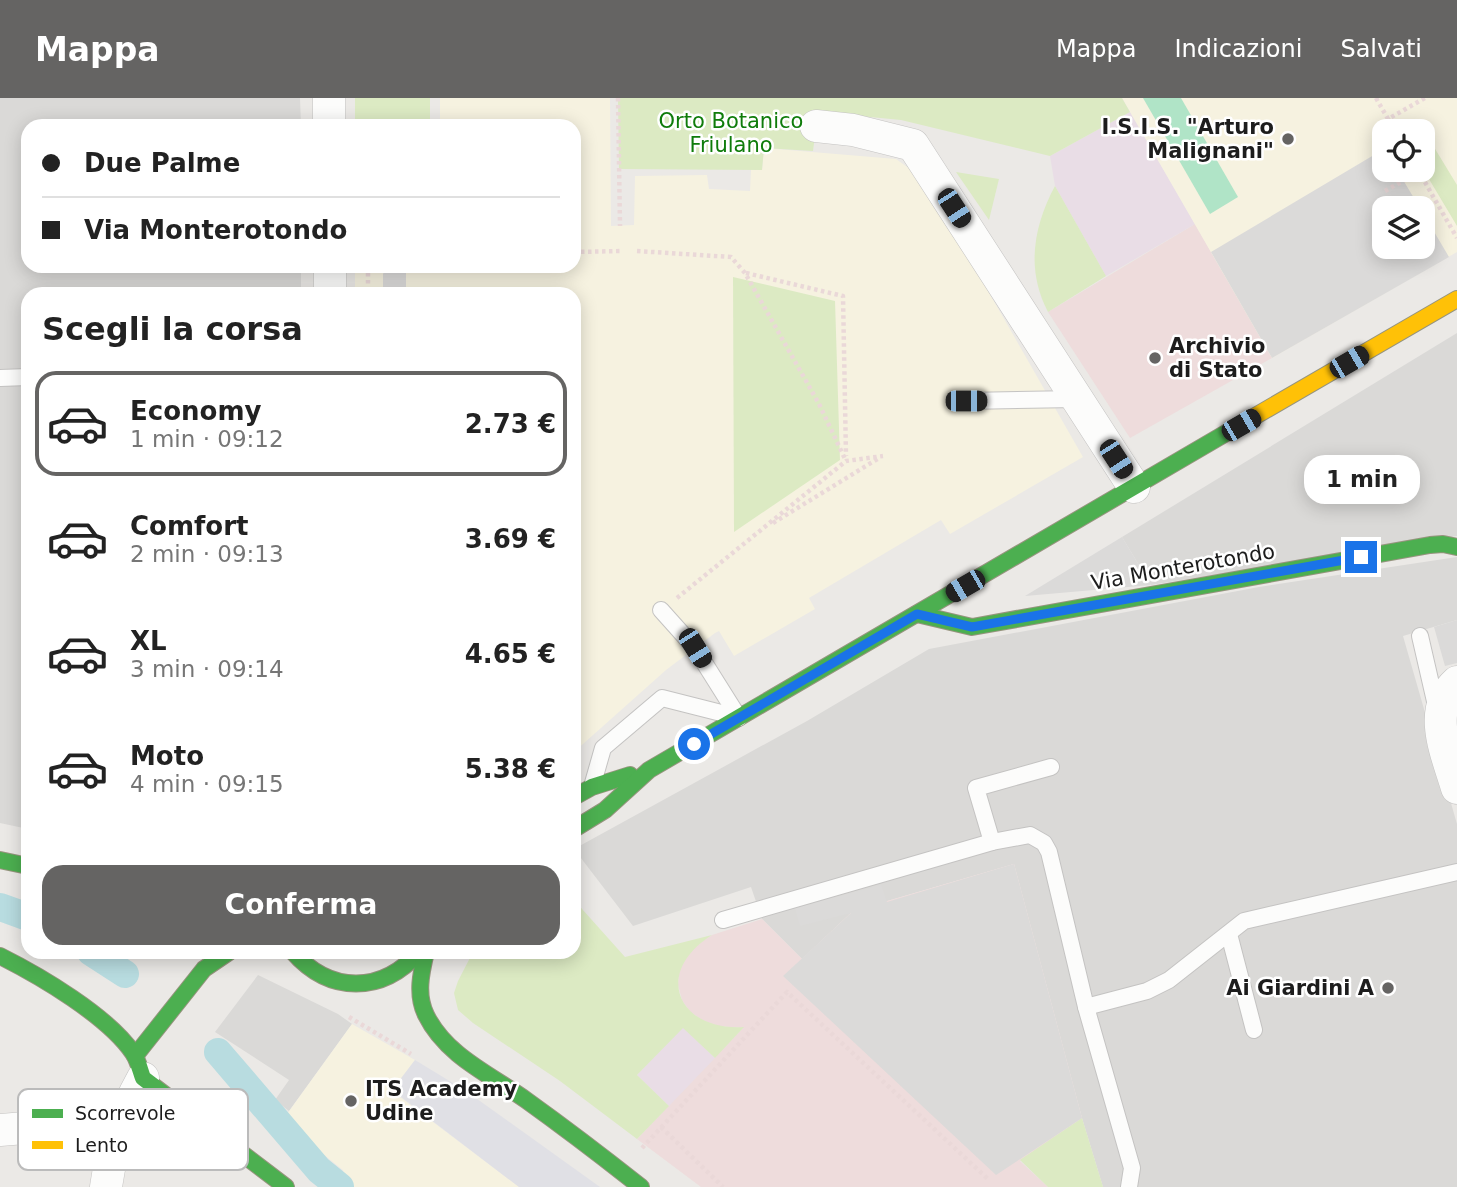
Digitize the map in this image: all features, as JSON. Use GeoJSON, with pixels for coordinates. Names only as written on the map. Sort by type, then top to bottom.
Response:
{"type":"FeatureCollection","features":[{"type":"Feature","properties":{"kind":"main road"},"geometry":{"type":"LineString","coordinates":[[581,825],[605,810],[649,770],[1457,299]]}},
{"type":"Feature","properties":{"kind":"main road","name":"Via Monterotondo"},"geometry":{"type":"LineString","coordinates":[[917,614],[972,627],[1430,545],[1457,547]]}},
{"type":"Feature","properties":{"kind":"main road"},"geometry":{"type":"LineString","coordinates":[[581,793],[592,787],[649,770]]}},
{"type":"Feature","properties":{"kind":"main road"},"geometry":{"type":"LineString","coordinates":[[0,860],[21,864]]}},
{"type":"Feature","properties":{"kind":"main road"},"geometry":{"type":"LineString","coordinates":[[0,956],[18,964],[59,991],[111,1030],[139,1067],[166,1089]]}},
{"type":"Feature","properties":{"kind":"main road"},"geometry":{"type":"LineString","coordinates":[[139,1067],[198,976],[220,959]]}},
{"type":"Feature","properties":{"kind":"main road"},"geometry":{"type":"LineString","coordinates":[[300,959],[311,971],[326,979],[361,984],[394,974],[412,959]]}},
{"type":"Feature","properties":{"kind":"main road"},"geometry":{"type":"LineString","coordinates":[[425,959],[419,988],[421,1000],[431,1025],[455,1053],[524,1099],[640,1187]]}},
{"type":"Feature","properties":{"kind":"main road"},"geometry":{"type":"LineString","coordinates":[[248,1156],[286,1187]]}},
{"type":"Feature","properties":{"kind":"street"},"geometry":{"type":"LineString","coordinates":[[329,98],[329,119]]}},
{"type":"Feature","properties":{"kind":"street"},"geometry":{"type":"LineString","coordinates":[[816,126],[853,130],[913,145],[1134,487]]}},
{"type":"Feature","properties":{"kind":"street"},"geometry":{"type":"LineString","coordinates":[[1457,682],[1445,695],[1440,709],[1445,746],[1457,788]]}},
{"type":"Feature","properties":{"kind":"street"},"geometry":{"type":"LineString","coordinates":[[132,1089],[139,1067]]}},
{"type":"Feature","properties":{"kind":"street"},"geometry":{"type":"LineString","coordinates":[[0,1130],[18,1129]]}},
{"type":"Feature","properties":{"kind":"lane"},"geometry":{"type":"LineString","coordinates":[[0,378],[21,377]]}},
{"type":"Feature","properties":{"kind":"lane"},"geometry":{"type":"LineString","coordinates":[[966,401],[1077,399]]}},
{"type":"Feature","properties":{"kind":"lane"},"geometry":{"type":"LineString","coordinates":[[661,610],[695,648],[739,718]]}},
{"type":"Feature","properties":{"kind":"lane"},"geometry":{"type":"LineString","coordinates":[[1420,636],[1445,746]]}},
{"type":"Feature","properties":{"kind":"lane"},"geometry":{"type":"LineString","coordinates":[[592,787],[603,748],[662,698],[739,718]]}},
{"type":"Feature","properties":{"kind":"lane"},"geometry":{"type":"LineString","coordinates":[[992,842],[976,788],[1051,767]]}},
{"type":"Feature","properties":{"kind":"lane"},"geometry":{"type":"LineString","coordinates":[[723,920],[992,842],[1030,835],[1044,842],[1049,852],[1086,1007],[1132,1168],[1129,1187]]}},
{"type":"Feature","properties":{"kind":"lane"},"geometry":{"type":"LineString","coordinates":[[1086,1007],[1147,991],[1169,980],[1244,921],[1457,872]]}},
{"type":"Feature","properties":{"kind":"lane"},"geometry":{"type":"LineString","coordinates":[[1229,934],[1254,1030]]}},
{"type":"Feature","properties":{"kind":"path"},"geometry":{"type":"LineString","coordinates":[[618,98],[620,226]]}},
{"type":"Feature","properties":{"kind":"path"},"geometry":{"type":"LineString","coordinates":[[1376,98],[1388,119],[1425,98]]}},
{"type":"Feature","properties":{"kind":"path"},"geometry":{"type":"LineString","coordinates":[[1385,191],[1400,182]]}},
{"type":"Feature","properties":{"kind":"path"},"geometry":{"type":"LineString","coordinates":[[1424,182],[1457,238]]}},
{"type":"Feature","properties":{"kind":"path"},"geometry":{"type":"LineString","coordinates":[[581,252],[622,251]]}},
{"type":"Feature","properties":{"kind":"path"},"geometry":{"type":"LineString","coordinates":[[637,251],[731,257],[745,272],[819,404],[846,461]]}},
{"type":"Feature","properties":{"kind":"path"},"geometry":{"type":"LineString","coordinates":[[745,272],[843,296],[846,461]]}},
{"type":"Feature","properties":{"kind":"path"},"geometry":{"type":"LineString","coordinates":[[661,610],[756,533],[846,461],[883,456],[756,533]]}},
{"type":"Feature","properties":{"kind":"path"},"geometry":{"type":"LineString","coordinates":[[638,1152],[787,992],[989,1180]]}},
{"type":"Feature","properties":{"kind":"path"},"geometry":{"type":"LineString","coordinates":[[339,1012],[416,1057]]}},
{"type":"Feature","properties":{"kind":"path"},"geometry":{"type":"LineString","coordinates":[[661,1127],[723,1187]]}},
{"type":"Feature","properties":{"kind":"shaded area"},"geometry":{"type":"Polygon","coordinates":[[[0,98],[300,98],[301,119],[21,119],[21,273],[301,273],[301,287],[21,287],[21,828],[0,823],[0,98]]]}},
{"type":"Feature","properties":{"kind":"shaded area"},"geometry":{"type":"Polygon","coordinates":[[[440,98],[610,98],[611,226],[634,225],[635,176],[707,175],[709,189],[750,191],[751,170],[762,170],[764,148],[896,159],[914,172],[932,193],[1083,457],[950,534],[941,520],[809,598],[815,609],[734,656],[719,631],[715,633],[666,670],[581,746],[581,287],[355,287],[355,273],[581,273],[581,119],[440,119],[440,98]]]}},
{"type":"Feature","properties":{"kind":"shaded area"},"geometry":{"type":"Polygon","coordinates":[[[1122,98],[1457,98],[1457,252],[1272,358],[1122,98]]]}},
{"type":"Feature","properties":{"kind":"shaded area"},"geometry":{"type":"Polygon","coordinates":[[[1130,112],[1195,224],[1106,276],[1055,186],[1050,156],[1130,112]]]}},
{"type":"Feature","properties":{"kind":"shaded area"},"geometry":{"type":"Polygon","coordinates":[[[1372,156],[1372,182],[1404,182],[1413,196],[1372,196],[1372,259],[1435,259],[1435,233],[1449,257],[1272,358],[1211,252],[1372,156]]]}},
{"type":"Feature","properties":{"kind":"shaded area"},"geometry":{"type":"Polygon","coordinates":[[[1195,224],[1272,358],[1130,438],[1048,312],[1195,224]]]}},
{"type":"Feature","properties":{"kind":"shaded area"},"geometry":{"type":"Polygon","coordinates":[[[406,273],[406,287],[383,287],[383,274],[406,273]]]}},
{"type":"Feature","properties":{"kind":"shaded area"},"geometry":{"type":"Polygon","coordinates":[[[1457,333],[1457,536],[1151,585],[1122,537],[1457,333]]]}},
{"type":"Feature","properties":{"kind":"shaded area"},"geometry":{"type":"Polygon","coordinates":[[[1122,537],[1151,585],[1025,596],[1122,537]]]}},
{"type":"Feature","properties":{"kind":"shaded area"},"geometry":{"type":"Polygon","coordinates":[[[1457,557],[1457,620],[1403,636],[1457,824],[1457,1187],[1103,1187],[1014,864],[853,911],[802,959],[762,919],[751,887],[633,926],[581,858],[581,845],[807,721],[929,649],[1259,587],[1457,557]]]}},
{"type":"Feature","properties":{"kind":"shaded area"},"geometry":{"type":"Polygon","coordinates":[[[1457,620],[1457,663],[1445,666],[1434,627],[1457,620]]]}},
{"type":"Feature","properties":{"kind":"shaded area"},"geometry":{"type":"Polygon","coordinates":[[[1014,864],[1082,1118],[1020,1161],[1048,1187],[701,1187],[637,1139],[743,1028],[718,1026],[704,1021],[690,1012],[682,1000],[678,985],[679,970],[687,955],[698,944],[712,935],[762,919],[802,959],[853,911],[1014,864]]]}},
{"type":"Feature","properties":{"kind":"shaded area"},"geometry":{"type":"Polygon","coordinates":[[[1014,864],[1082,1118],[996,1175],[783,976],[851,913],[800,926],[795,908],[881,885],[887,902],[1014,864]]]}},
{"type":"Feature","properties":{"kind":"shaded area"},"geometry":{"type":"Polygon","coordinates":[[[258,975],[338,1014],[352,1024],[289,1111],[275,1100],[289,1080],[215,1032],[258,975]]]}},
{"type":"Feature","properties":{"kind":"shaded area","name":"ITS Academy Udine"},"geometry":{"type":"Polygon","coordinates":[[[352,1024],[415,1060],[392,1091],[519,1187],[346,1187],[343,1170],[282,1121],[352,1024]]]}},
{"type":"Feature","properties":{"kind":"shaded area"},"geometry":{"type":"Polygon","coordinates":[[[683,1027],[715,1058],[669,1106],[637,1075],[683,1027]]]}},
{"type":"Feature","properties":{"kind":"shaded area"},"geometry":{"type":"Polygon","coordinates":[[[415,1060],[466,1091],[600,1187],[519,1187],[392,1090],[415,1060]]]}},
{"type":"Feature","properties":{"kind":"green space"},"geometry":{"type":"Polygon","coordinates":[[[355,98],[430,98],[430,119],[355,119],[355,98]]]}},
{"type":"Feature","properties":{"kind":"green space","name":"Orto Botanico Friulano"},"geometry":{"type":"Polygon","coordinates":[[[618,98],[1122,98],[1130,112],[1050,156],[901,120],[818,112],[813,151],[764,148],[762,170],[619,169],[618,98]]]}},
{"type":"Feature","properties":{"kind":"green space"},"geometry":{"type":"Polygon","coordinates":[[[1143,98],[1181,98],[1238,197],[1210,214],[1143,98]]]}},
{"type":"Feature","properties":{"kind":"green space"},"geometry":{"type":"Polygon","coordinates":[[[1435,149],[1457,185],[1457,226],[1431,182],[1435,182],[1435,149]]]}},
{"type":"Feature","properties":{"kind":"green space"},"geometry":{"type":"Polygon","coordinates":[[[956,172],[999,179],[989,220],[956,172]]]}},
{"type":"Feature","properties":{"kind":"green space"},"geometry":{"type":"Polygon","coordinates":[[[1055,186],[1106,276],[1048,312],[1037,280],[1035,249],[1047,201],[1055,186]]]}},
{"type":"Feature","properties":{"kind":"green space"},"geometry":{"type":"Polygon","coordinates":[[[733,277],[835,301],[840,460],[734,532],[733,277]]]}},
{"type":"Feature","properties":{"kind":"green space"},"geometry":{"type":"Polygon","coordinates":[[[581,908],[625,957],[712,935],[693,950],[682,966],[678,982],[681,997],[689,1010],[703,1020],[721,1026],[744,1027],[715,1058],[683,1028],[637,1075],[669,1106],[637,1139],[458,1010],[454,993],[469,959],[581,959],[581,908]]]}},
{"type":"Feature","properties":{"kind":"green space"},"geometry":{"type":"Polygon","coordinates":[[[1082,1118],[1103,1187],[1048,1187],[1020,1160],[1082,1118]]]}},
{"type":"Feature","properties":{"kind":"waterway"},"geometry":{"type":"LineString","coordinates":[[0,907],[21,914]]}},
{"type":"Feature","properties":{"kind":"waterway"},"geometry":{"type":"LineString","coordinates":[[102,959],[125,974]]}},
{"type":"Feature","properties":{"kind":"waterway"},"geometry":{"type":"LineString","coordinates":[[218,1052],[319,1170],[340,1187]]}},
{"type":"Feature","properties":{"kind":"traffic: fast"},"geometry":{"type":"LineString","coordinates":[[581,825],[605,810],[649,770],[1233,429]]}},
{"type":"Feature","properties":{"kind":"traffic: fast"},"geometry":{"type":"LineString","coordinates":[[917,614],[972,627],[1430,545],[1457,547]]}},
{"type":"Feature","properties":{"kind":"traffic: fast"},"geometry":{"type":"LineString","coordinates":[[581,793],[630,775]]}},
{"type":"Feature","properties":{"kind":"traffic: fast"},"geometry":{"type":"LineString","coordinates":[[0,860],[21,864]]}},
{"type":"Feature","properties":{"kind":"traffic: fast"},"geometry":{"type":"LineString","coordinates":[[0,956],[72,998],[107,1025],[133,1053],[143,1078],[157,1089]]}},
{"type":"Feature","properties":{"kind":"traffic: fast"},"geometry":{"type":"LineString","coordinates":[[135,1056],[204,969],[219,959]]}},
{"type":"Feature","properties":{"kind":"traffic: fast"},"geometry":{"type":"LineString","coordinates":[[300,959],[323,976],[356,984],[389,976],[412,959]]}},
{"type":"Feature","properties":{"kind":"traffic: fast"},"geometry":{"type":"LineString","coordinates":[[425,959],[421,1000],[426,1015],[445,1042],[470,1064],[541,1111],[641,1187]]}},
{"type":"Feature","properties":{"kind":"traffic: fast"},"geometry":{"type":"LineString","coordinates":[[248,1158],[286,1187]]}},
{"type":"Feature","properties":{"kind":"traffic: slow"},"geometry":{"type":"LineString","coordinates":[[1233,429],[1457,299]]}},
{"type":"Feature","properties":{"kind":"place","name":"I.S.I.S. \"Arturo Malignani\""},"geometry":{"type":"Point","coordinates":[1288,139]}},
{"type":"Feature","properties":{"kind":"place","name":"Archivio di Stato"},"geometry":{"type":"Point","coordinates":[1155,358]}},
{"type":"Feature","properties":{"kind":"place","name":"Ai Giardini A"},"geometry":{"type":"Point","coordinates":[1388,988]}},
{"type":"Feature","properties":{"kind":"place","name":"ITS Academy Udine"},"geometry":{"type":"Point","coordinates":[351,1101]}},
{"type":"Feature","properties":{"kind":"route"},"geometry":{"type":"LineString","coordinates":[[694,744],[917,614],[972,627],[1361,557]]}}]}
